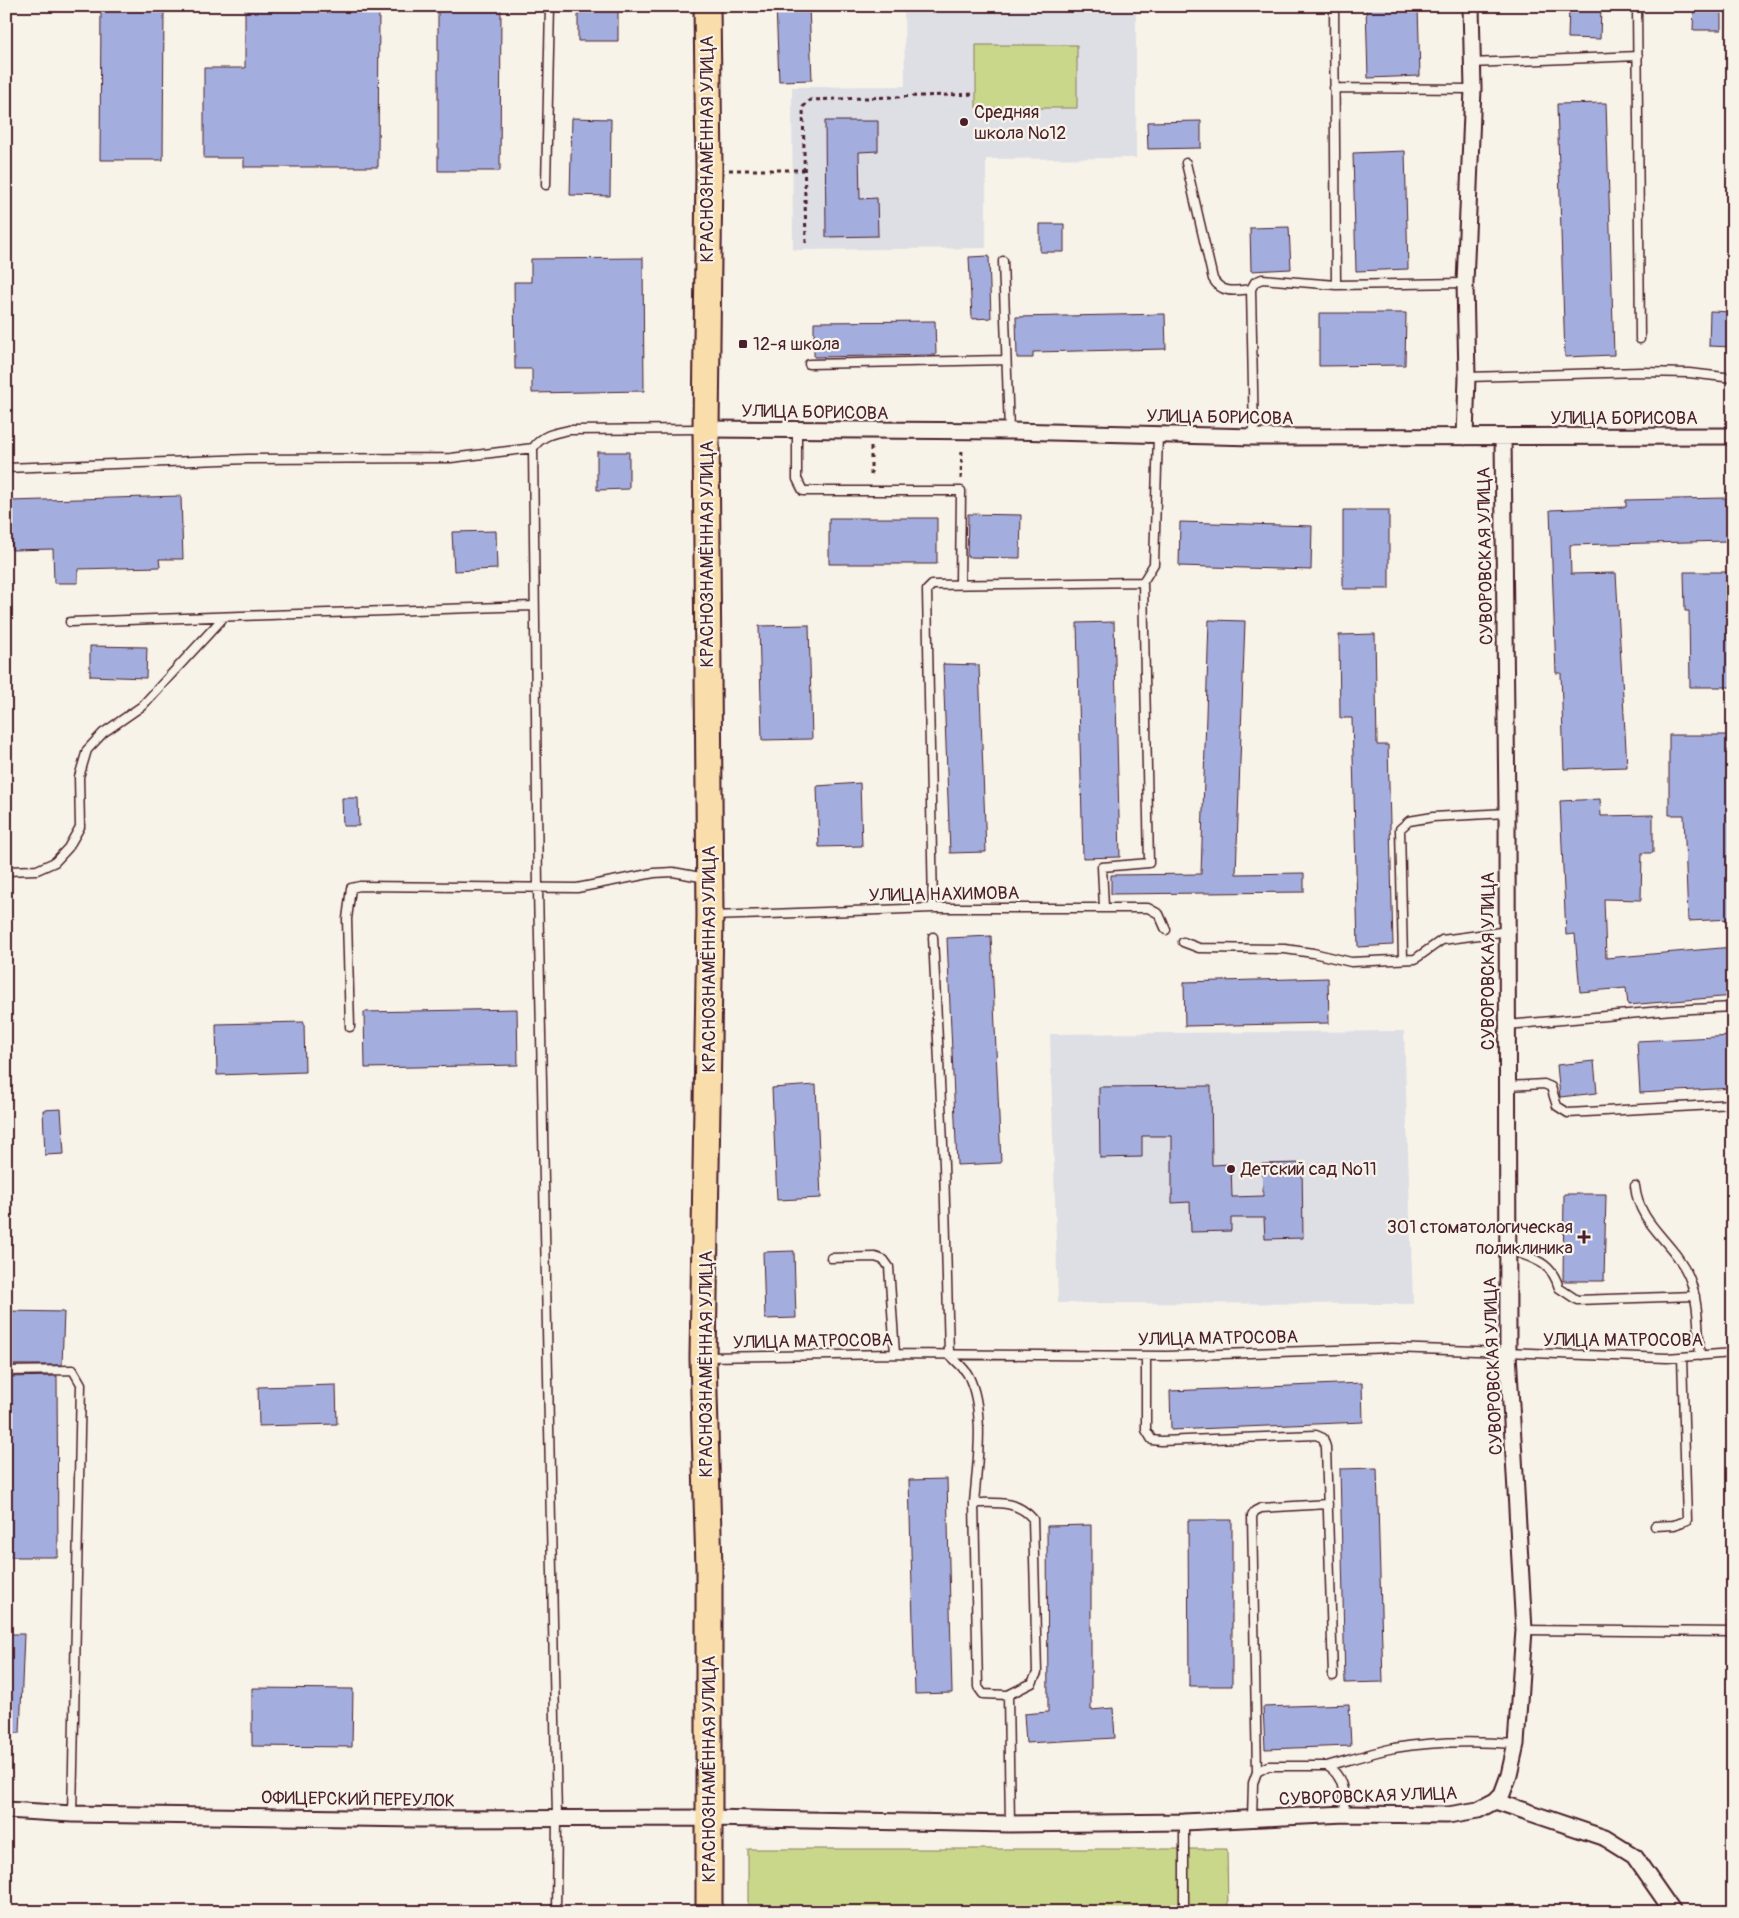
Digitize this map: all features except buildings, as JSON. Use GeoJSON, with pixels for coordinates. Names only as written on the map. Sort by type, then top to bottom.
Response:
{"type":"FeatureCollection","features":[{"type":"Feature","properties":{"kind":"main road","name":"КРАСНОЗНАМЁННАЯ УЛИЦА"},"geometry":{"type":"LineString","coordinates":[[707,6],[709,169],[706,429],[710,916],[707,1218],[703,1358],[709,1568],[709,1912]]}},
{"type":"Feature","properties":{"kind":"street"},"geometry":{"type":"LineString","coordinates":[[1465,437],[1467,377],[1466,283],[1473,89],[1471,6]]}},
{"type":"Feature","properties":{"kind":"street","name":"УЛИЦА БОРИСОВА"},"geometry":{"type":"LineString","coordinates":[[706,429],[870,432],[1009,431],[1254,437],[1733,436]]}},
{"type":"Feature","properties":{"kind":"street","name":"СУВОРОВСКАЯ УЛИЦА"},"geometry":{"type":"LineString","coordinates":[[709,1818],[1010,1824],[1184,1822],[1345,1814],[1448,1815],[1478,1810],[1495,1802],[1502,1794],[1510,1775],[1516,1744],[1524,1630],[1508,1353],[1506,1086],[1508,931],[1502,437]]}},
{"type":"Feature","properties":{"kind":"street"},"geometry":{"type":"LineString","coordinates":[[1495,1802],[1605,1838],[1634,1856],[1673,1912]]}},
{"type":"Feature","properties":{"kind":"street","name":"ОФИЦЕРСКИЙ ПЕРЕУЛОК"},"geometry":{"type":"LineString","coordinates":[[6,1810],[72,1814],[418,1819],[557,1817],[709,1818]]}},
{"type":"Feature","properties":{"kind":"lane"},"geometry":{"type":"LineString","coordinates":[[546,185],[550,6]]}},
{"type":"Feature","properties":{"kind":"lane"},"geometry":{"type":"LineString","coordinates":[[1334,6],[1336,285]]}},
{"type":"Feature","properties":{"kind":"lane"},"geometry":{"type":"LineString","coordinates":[[1637,6],[1640,339]]}},
{"type":"Feature","properties":{"kind":"lane"},"geometry":{"type":"LineString","coordinates":[[1471,63],[1638,56]]}},
{"type":"Feature","properties":{"kind":"lane"},"geometry":{"type":"LineString","coordinates":[[1334,88],[1473,89]]}},
{"type":"Feature","properties":{"kind":"lane"},"geometry":{"type":"LineString","coordinates":[[1186,163],[1213,279],[1218,288],[1226,291],[1251,289]]}},
{"type":"Feature","properties":{"kind":"lane"},"geometry":{"type":"LineString","coordinates":[[1003,261],[1009,431]]}},
{"type":"Feature","properties":{"kind":"lane"},"geometry":{"type":"LineString","coordinates":[[1254,437],[1251,289],[1255,282],[1262,279],[1336,285],[1466,283]]}},
{"type":"Feature","properties":{"kind":"lane"},"geometry":{"type":"LineString","coordinates":[[808,364],[1005,360]]}},
{"type":"Feature","properties":{"kind":"lane"},"geometry":{"type":"LineString","coordinates":[[1467,377],[1689,372],[1733,378]]}},
{"type":"Feature","properties":{"kind":"lane"},"geometry":{"type":"LineString","coordinates":[[556,1912],[557,1817],[538,888],[533,448],[538,440],[548,434],[570,430],[706,429]]}},
{"type":"Feature","properties":{"kind":"lane"},"geometry":{"type":"LineString","coordinates":[[797,431],[797,479],[803,491],[961,491],[960,584]]}},
{"type":"Feature","properties":{"kind":"lane"},"geometry":{"type":"LineString","coordinates":[[1104,907],[1102,867],[1149,863],[1143,582],[1154,564],[1158,435]]}},
{"type":"Feature","properties":{"kind":"lane"},"geometry":{"type":"LineString","coordinates":[[6,468],[248,459],[451,458],[533,448]]}},
{"type":"Feature","properties":{"kind":"lane"},"geometry":{"type":"LineString","coordinates":[[933,908],[927,590],[932,585],[1143,582]]}},
{"type":"Feature","properties":{"kind":"lane"},"geometry":{"type":"LineString","coordinates":[[70,622],[534,606]]}},
{"type":"Feature","properties":{"kind":"lane"},"geometry":{"type":"LineString","coordinates":[[6,871],[36,870],[55,862],[68,848],[80,827],[79,777],[88,750],[103,733],[142,706],[224,618]]}},
{"type":"Feature","properties":{"kind":"lane"},"geometry":{"type":"LineString","coordinates":[[1403,960],[1400,829],[1409,821],[1434,817],[1507,813]]}},
{"type":"Feature","properties":{"kind":"lane"},"geometry":{"type":"LineString","coordinates":[[350,1027],[347,919],[351,888],[360,886],[577,888],[654,873],[673,872],[710,879]]}},
{"type":"Feature","properties":{"kind":"lane","name":"УЛИЦА НАХИМОВА"},"geometry":{"type":"LineString","coordinates":[[710,916],[933,908],[1148,908],[1159,914],[1166,930]]}},
{"type":"Feature","properties":{"kind":"lane"},"geometry":{"type":"LineString","coordinates":[[1183,942],[1199,948],[1294,950],[1351,962],[1415,959],[1442,940],[1508,931]]}},
{"type":"Feature","properties":{"kind":"lane"},"geometry":{"type":"LineString","coordinates":[[933,937],[944,1165],[950,1354],[967,1374],[976,1401],[978,1437],[974,1502],[978,1687],[983,1694],[1008,1695],[1032,1684],[1037,1672],[1033,1518],[1025,1510],[1011,1503],[974,1502]]}},
{"type":"Feature","properties":{"kind":"lane"},"geometry":{"type":"LineString","coordinates":[[1507,1025],[1733,1007]]}},
{"type":"Feature","properties":{"kind":"lane"},"geometry":{"type":"LineString","coordinates":[[1506,1086],[1544,1084],[1551,1087],[1557,1106],[1568,1113],[1733,1104]]}},
{"type":"Feature","properties":{"kind":"lane"},"geometry":{"type":"LineString","coordinates":[[1634,1186],[1636,1203],[1675,1252],[1688,1276],[1695,1296],[1700,1356]]}},
{"type":"Feature","properties":{"kind":"lane"},"geometry":{"type":"LineString","coordinates":[[1508,1249],[1547,1265],[1556,1277],[1559,1288],[1576,1300],[1695,1296]]}},
{"type":"Feature","properties":{"kind":"lane"},"geometry":{"type":"LineString","coordinates":[[832,1258],[875,1257],[884,1260],[889,1267],[896,1354]]}},
{"type":"Feature","properties":{"kind":"lane","name":"УЛИЦА МАТРОСОВА"},"geometry":{"type":"LineString","coordinates":[[703,1358],[896,1354],[1146,1356],[1392,1348],[1682,1357],[1733,1353]]}},
{"type":"Feature","properties":{"kind":"lane"},"geometry":{"type":"LineString","coordinates":[[1146,1356],[1146,1430],[1152,1440],[1316,1435],[1324,1438],[1326,1447],[1333,1676]]}},
{"type":"Feature","properties":{"kind":"lane"},"geometry":{"type":"LineString","coordinates":[[1655,1526],[1674,1525],[1687,1520],[1682,1357]]}},
{"type":"Feature","properties":{"kind":"lane"},"geometry":{"type":"LineString","coordinates":[[6,1371],[73,1370],[81,1384],[72,1814]]}},
{"type":"Feature","properties":{"kind":"lane"},"geometry":{"type":"LineString","coordinates":[[1252,1818],[1253,1783],[1257,1772],[1252,1516],[1255,1511],[1261,1508],[1328,1504]]}},
{"type":"Feature","properties":{"kind":"lane"},"geometry":{"type":"LineString","coordinates":[[1524,1630],[1733,1632]]}},
{"type":"Feature","properties":{"kind":"lane"},"geometry":{"type":"LineString","coordinates":[[1008,1695],[1010,1824]]}},
{"type":"Feature","properties":{"kind":"lane"},"geometry":{"type":"LineString","coordinates":[[1257,1772],[1268,1766],[1327,1766],[1394,1748],[1430,1744],[1468,1741],[1516,1744]]}},
{"type":"Feature","properties":{"kind":"lane"},"geometry":{"type":"LineString","coordinates":[[1327,1766],[1339,1776],[1344,1790],[1345,1814]]}},
{"type":"Feature","properties":{"kind":"lane"},"geometry":{"type":"LineString","coordinates":[[1184,1822],[1184,1912]]}},
{"type":"Feature","properties":{"kind":"path"},"geometry":{"type":"LineString","coordinates":[[806,243],[802,170],[803,107],[810,100],[976,94]]}},
{"type":"Feature","properties":{"kind":"path"},"geometry":{"type":"LineString","coordinates":[[709,169],[802,170]]}},
{"type":"Feature","properties":{"kind":"path"},"geometry":{"type":"LineString","coordinates":[[870,432],[871,492]]}},
{"type":"Feature","properties":{"kind":"path"},"geometry":{"type":"LineString","coordinates":[[961,491],[962,432]]}},
{"type":"Feature","properties":{"kind":"shaded area","name":"Средняя школа №12"},"geometry":{"type":"Polygon","coordinates":[[[904,6],[1136,6],[1136,158],[986,159],[986,248],[793,250],[792,87],[905,86],[904,6]]]}},
{"type":"Feature","properties":{"kind":"shaded area","name":"Детский сад №11"},"geometry":{"type":"Polygon","coordinates":[[[1404,1031],[1413,1304],[1058,1303],[1050,1034],[1404,1031]]]}},
{"type":"Feature","properties":{"kind":"green space"},"geometry":{"type":"Polygon","coordinates":[[[976,45],[1077,45],[1077,108],[976,108],[976,45]]]}},
{"type":"Feature","properties":{"kind":"green space"},"geometry":{"type":"Polygon","coordinates":[[[748,1849],[1227,1849],[1228,1912],[748,1912],[748,1849]]]}},
{"type":"Feature","properties":{"kind":"place","name":"Средняя школа №12"},"geometry":{"type":"Point","coordinates":[964,122]}},
{"type":"Feature","properties":{"kind":"place","name":"12-я школа"},"geometry":{"type":"Point","coordinates":[743,344]}},
{"type":"Feature","properties":{"kind":"place","name":"Детский сад №11"},"geometry":{"type":"Point","coordinates":[1231,1169]}},
{"type":"Feature","properties":{"kind":"place","name":"301 стоматологическая поликлиника"},"geometry":{"type":"Point","coordinates":[1584,1237]}}]}
